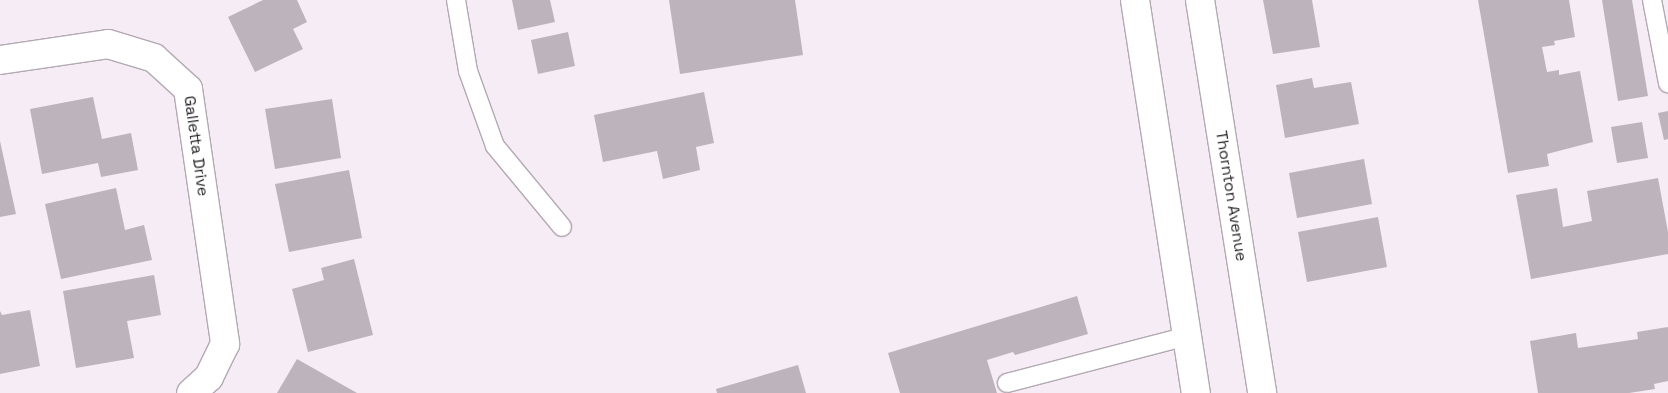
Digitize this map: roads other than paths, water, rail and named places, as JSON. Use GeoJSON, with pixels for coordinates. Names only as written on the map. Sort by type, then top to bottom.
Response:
{"type":"FeatureCollection","features":[{"type":"Feature","properties":{"kind":"main road"},"geometry":{"type":"LineString","coordinates":[[1135,0],[1196,393]]}},
{"type":"Feature","properties":{"kind":"main road","name":"Thornton Avenue"},"geometry":{"type":"LineString","coordinates":[[1200,0],[1262,393]]}},
{"type":"Feature","properties":{"kind":"main road","name":"Galletta Drive"},"geometry":{"type":"LineString","coordinates":[[0,60],[108,44],[154,58],[188,89],[224,344],[209,377],[190,393]]}},
{"type":"Feature","properties":{"kind":"lane"},"geometry":{"type":"LineString","coordinates":[[456,0],[468,71],[494,146],[562,227]]}},
{"type":"Feature","properties":{"kind":"lane"},"geometry":{"type":"LineString","coordinates":[[1652,0],[1668,83]]}},
{"type":"Feature","properties":{"kind":"lane"},"geometry":{"type":"LineString","coordinates":[[1006,383],[1188,336]]}}]}
